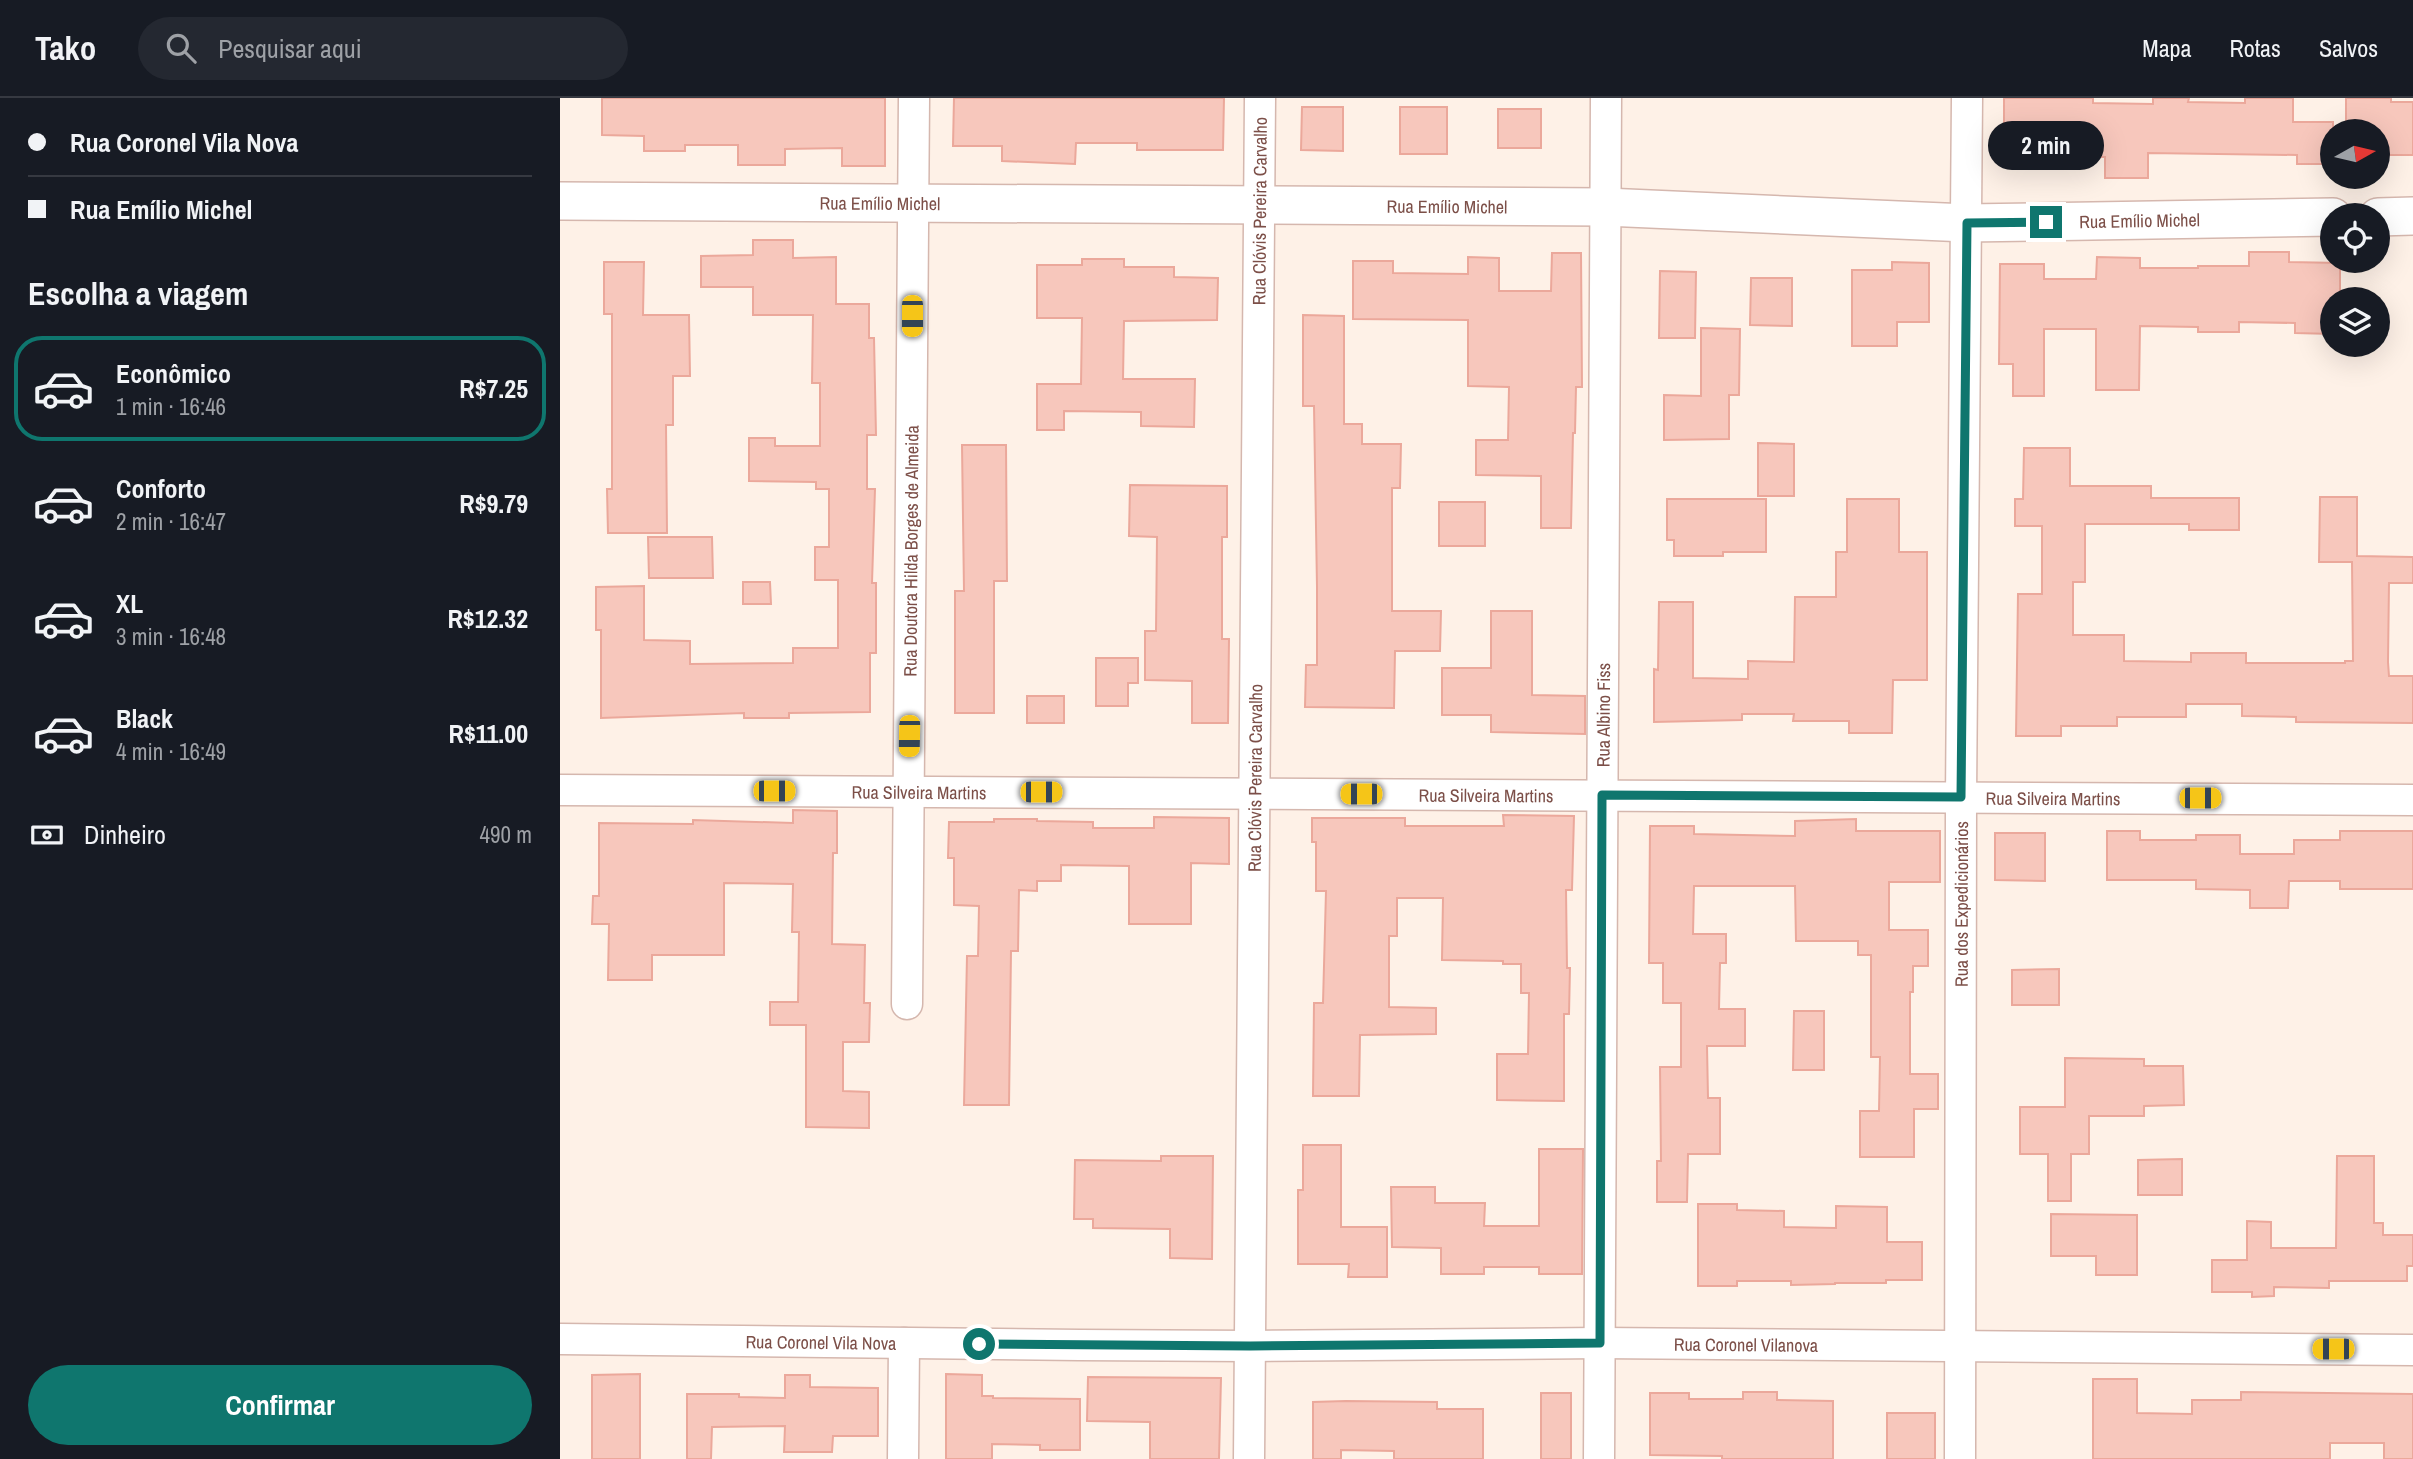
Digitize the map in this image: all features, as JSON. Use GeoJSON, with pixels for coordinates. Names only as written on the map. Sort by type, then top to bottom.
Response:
{"type":"FeatureCollection","features":[{"type":"Feature","properties":{"kind":"street","name":"Rua Doutora Hilda Borges de Almeida"},"geometry":{"type":"LineString","coordinates":[[907,1004],[914,98]]}},
{"type":"Feature","properties":{"kind":"street","name":"Rua Clóvis Pereira Carvalho"},"geometry":{"type":"LineString","coordinates":[[1249,1459],[1260,98]]}},
{"type":"Feature","properties":{"kind":"street","name":"Rua Albino Fiss"},"geometry":{"type":"LineString","coordinates":[[1599,1459],[1606,98]]}},
{"type":"Feature","properties":{"kind":"street","name":"Rua dos Expedicionários"},"geometry":{"type":"LineString","coordinates":[[1960,1459],[1961,797],[1967,98]]}},
{"type":"Feature","properties":{"kind":"street","name":"Rua Emílio Michel"},"geometry":{"type":"LineString","coordinates":[[560,201],[1605,207],[1967,223],[2320,218]]}},
{"type":"Feature","properties":{"kind":"street"},"geometry":{"type":"LineString","coordinates":[[2390,217],[2413,216]]}},
{"type":"Feature","properties":{"kind":"street","name":"Rua Silveira Martins"},"geometry":{"type":"LineString","coordinates":[[560,790],[2413,800]]}},
{"type":"Feature","properties":{"kind":"street","name":"Rua Coronel Vila Nova"},"geometry":{"type":"LineString","coordinates":[[560,1339],[1080,1345]]}},
{"type":"Feature","properties":{"kind":"street"},"geometry":{"type":"LineString","coordinates":[[903,1459],[904,1343]]}},
{"type":"Feature","properties":{"kind":"street","name":"Rua Coronel Vilanova"},"geometry":{"type":"LineString","coordinates":[[1080,1345],[1600,1343],[2413,1350]]}},
{"type":"Feature","properties":{"kind":"building"},"geometry":{"type":"Polygon","coordinates":[[[602,98],[885,98],[885,166],[842,166],[842,148],[785,149],[785,165],[738,165],[738,145],[685,145],[685,151],[644,151],[644,136],[602,135],[602,98]]]}},
{"type":"Feature","properties":{"kind":"building"},"geometry":{"type":"Polygon","coordinates":[[[954,98],[1224,98],[1223,150],[1137,150],[1137,143],[1076,143],[1075,164],[1002,161],[1002,146],[953,146],[954,98]]]}},
{"type":"Feature","properties":{"kind":"building"},"geometry":{"type":"Polygon","coordinates":[[[2004,98],[2093,98],[2093,103],[2153,104],[2153,98],[2245,103],[2245,98],[2293,98],[2293,122],[2320,122],[2320,164],[2297,164],[2297,155],[2148,153],[2148,178],[2105,178],[2105,157],[2004,155],[2004,98]]]}},
{"type":"Feature","properties":{"kind":"building"},"geometry":{"type":"Polygon","coordinates":[[[2346,98],[2391,98],[2391,102],[2413,102],[2413,155],[2390,155],[2390,119],[2346,119],[2346,98]]]}},
{"type":"Feature","properties":{"kind":"building"},"geometry":{"type":"Polygon","coordinates":[[[1302,107],[1343,107],[1343,151],[1301,150],[1302,107]]]}},
{"type":"Feature","properties":{"kind":"building"},"geometry":{"type":"Polygon","coordinates":[[[1400,107],[1447,107],[1447,154],[1400,154],[1400,107]]]}},
{"type":"Feature","properties":{"kind":"building"},"geometry":{"type":"Polygon","coordinates":[[[1498,109],[1541,109],[1541,148],[1498,148],[1498,109]]]}},
{"type":"Feature","properties":{"kind":"building"},"geometry":{"type":"Polygon","coordinates":[[[753,240],[793,240],[793,258],[836,257],[836,304],[869,304],[869,338],[874,338],[876,435],[867,435],[867,489],[875,489],[872,583],[876,583],[876,653],[870,653],[870,712],[789,713],[789,718],[744,718],[744,713],[601,718],[601,630],[596,630],[596,587],[644,586],[644,640],[690,641],[690,664],[793,663],[793,648],[838,648],[838,580],[815,580],[815,547],[829,547],[829,489],[816,489],[816,482],[749,481],[749,438],[775,438],[775,446],[820,446],[820,383],[812,383],[813,315],[753,315],[753,287],[701,287],[701,256],[753,255],[753,240]]]}},
{"type":"Feature","properties":{"kind":"building"},"geometry":{"type":"Polygon","coordinates":[[[2249,252],[2289,252],[2289,262],[2320,263],[2320,273],[2340,273],[2340,287],[2320,287],[2320,334],[2295,333],[2295,323],[2239,322],[2239,332],[2198,332],[2198,327],[2140,326],[2139,390],[2096,390],[2096,329],[2044,329],[2044,396],[2013,396],[2013,364],[1999,364],[2000,264],[2044,264],[2044,279],[2096,279],[2097,257],[2140,258],[2140,268],[2249,266],[2249,252]]]}},
{"type":"Feature","properties":{"kind":"building"},"geometry":{"type":"Polygon","coordinates":[[[1552,253],[1581,253],[1582,387],[1576,387],[1571,528],[1541,528],[1541,476],[1476,475],[1476,440],[1508,440],[1509,387],[1468,386],[1468,320],[1353,319],[1353,261],[1393,261],[1393,273],[1468,274],[1468,257],[1499,258],[1499,291],[1551,291],[1552,253]]]}},
{"type":"Feature","properties":{"kind":"building"},"geometry":{"type":"Polygon","coordinates":[[[1082,259],[1124,259],[1124,267],[1174,267],[1174,277],[1218,278],[1217,320],[1124,321],[1123,379],[1195,379],[1194,427],[1141,426],[1141,412],[1064,411],[1064,430],[1037,430],[1037,384],[1081,384],[1082,318],[1037,318],[1037,265],[1082,265],[1082,259]]]}},
{"type":"Feature","properties":{"kind":"building"},"geometry":{"type":"Polygon","coordinates":[[[604,262],[644,262],[643,315],[689,315],[690,376],[673,376],[673,425],[666,425],[667,533],[608,533],[607,489],[612,489],[612,314],[604,314],[604,262]]]}},
{"type":"Feature","properties":{"kind":"building"},"geometry":{"type":"Polygon","coordinates":[[[1892,262],[1929,263],[1929,322],[1897,322],[1897,346],[1852,346],[1852,270],[1892,270],[1892,262]]]}},
{"type":"Feature","properties":{"kind":"building"},"geometry":{"type":"Polygon","coordinates":[[[1660,271],[1696,272],[1695,338],[1659,338],[1660,271]]]}},
{"type":"Feature","properties":{"kind":"building"},"geometry":{"type":"Polygon","coordinates":[[[1751,278],[1792,278],[1792,326],[1750,325],[1751,278]]]}},
{"type":"Feature","properties":{"kind":"building"},"geometry":{"type":"Polygon","coordinates":[[[1303,315],[1344,316],[1344,424],[1362,424],[1362,444],[1401,444],[1400,488],[1392,488],[1392,611],[1441,611],[1440,651],[1395,651],[1394,708],[1305,707],[1306,665],[1317,665],[1317,587],[1314,406],[1303,406],[1303,315]]]}},
{"type":"Feature","properties":{"kind":"building"},"geometry":{"type":"Polygon","coordinates":[[[1701,328],[1740,329],[1739,395],[1729,395],[1729,439],[1664,440],[1664,395],[1701,396],[1701,328]]]}},
{"type":"Feature","properties":{"kind":"building"},"geometry":{"type":"Polygon","coordinates":[[[1758,443],[1794,444],[1794,496],[1758,496],[1758,443]]]}},
{"type":"Feature","properties":{"kind":"building"},"geometry":{"type":"Polygon","coordinates":[[[962,445],[1006,445],[1007,581],[994,581],[994,713],[955,713],[955,591],[964,591],[962,445]]]}},
{"type":"Feature","properties":{"kind":"building"},"geometry":{"type":"Polygon","coordinates":[[[2024,448],[2070,448],[2070,486],[2151,486],[2151,498],[2239,498],[2239,530],[2189,530],[2189,524],[2085,524],[2085,582],[2073,582],[2073,635],[2124,635],[2124,661],[2191,662],[2191,653],[2246,653],[2246,663],[2353,661],[2352,562],[2319,562],[2320,497],[2357,497],[2357,556],[2413,557],[2413,583],[2389,583],[2388,662],[2389,676],[2413,676],[2413,723],[2296,722],[2296,717],[2242,716],[2242,704],[2186,704],[2186,717],[2117,717],[2117,726],[2061,726],[2061,736],[2016,736],[2018,594],[2042,594],[2042,526],[2015,526],[2015,499],[2023,499],[2024,448]]]}},
{"type":"Feature","properties":{"kind":"building"},"geometry":{"type":"Polygon","coordinates":[[[1130,485],[1227,486],[1227,537],[1222,537],[1222,639],[1229,639],[1228,723],[1192,723],[1192,681],[1145,680],[1145,631],[1156,631],[1157,537],[1129,536],[1130,485]]]}},
{"type":"Feature","properties":{"kind":"building"},"geometry":{"type":"Polygon","coordinates":[[[1667,499],[1766,499],[1766,552],[1723,552],[1723,556],[1674,556],[1674,540],[1667,540],[1667,499]]]}},
{"type":"Feature","properties":{"kind":"building"},"geometry":{"type":"Polygon","coordinates":[[[1847,499],[1899,499],[1899,552],[1927,552],[1927,680],[1893,680],[1892,733],[1849,733],[1849,721],[1793,721],[1794,714],[1742,714],[1742,720],[1654,722],[1654,669],[1658,670],[1659,602],[1693,602],[1693,678],[1748,679],[1748,661],[1794,662],[1795,597],[1836,597],[1836,552],[1847,552],[1847,499]]]}},
{"type":"Feature","properties":{"kind":"building"},"geometry":{"type":"Polygon","coordinates":[[[1439,502],[1485,502],[1485,546],[1439,546],[1439,502]]]}},
{"type":"Feature","properties":{"kind":"building"},"geometry":{"type":"Polygon","coordinates":[[[648,537],[712,537],[713,578],[649,578],[648,537]]]}},
{"type":"Feature","properties":{"kind":"building"},"geometry":{"type":"Polygon","coordinates":[[[743,582],[770,582],[771,604],[743,604],[743,582]]]}},
{"type":"Feature","properties":{"kind":"building"},"geometry":{"type":"Polygon","coordinates":[[[1491,611],[1532,611],[1532,695],[1585,696],[1585,734],[1491,732],[1491,715],[1442,715],[1442,668],[1491,668],[1491,611]]]}},
{"type":"Feature","properties":{"kind":"building"},"geometry":{"type":"Polygon","coordinates":[[[1096,658],[1138,658],[1138,683],[1128,683],[1128,706],[1096,706],[1096,658]]]}},
{"type":"Feature","properties":{"kind":"building"},"geometry":{"type":"Polygon","coordinates":[[[1027,696],[1064,696],[1064,723],[1027,723],[1027,696]]]}},
{"type":"Feature","properties":{"kind":"building"},"geometry":{"type":"Polygon","coordinates":[[[793,810],[837,811],[837,853],[833,853],[832,944],[865,945],[864,1003],[870,1003],[869,1042],[843,1042],[843,1091],[869,1092],[869,1128],[806,1127],[806,1025],[770,1025],[770,1002],[798,1002],[799,932],[792,932],[793,884],[724,883],[724,955],[652,955],[652,980],[608,980],[609,924],[592,924],[593,896],[599,896],[599,823],[693,824],[693,820],[793,823],[793,810]]]}},
{"type":"Feature","properties":{"kind":"building"},"geometry":{"type":"Polygon","coordinates":[[[1503,815],[1574,816],[1572,890],[1566,890],[1567,968],[1570,968],[1569,1014],[1564,1014],[1564,1101],[1497,1100],[1497,1054],[1528,1054],[1529,993],[1521,993],[1521,964],[1442,960],[1443,898],[1397,898],[1397,936],[1389,936],[1389,1007],[1436,1008],[1436,1034],[1360,1035],[1359,1096],[1313,1096],[1314,1003],[1323,1003],[1326,891],[1316,891],[1316,842],[1312,842],[1312,818],[1405,818],[1405,826],[1504,826],[1503,815]]]}},
{"type":"Feature","properties":{"kind":"building"},"geometry":{"type":"Polygon","coordinates":[[[1154,817],[1229,818],[1229,864],[1191,863],[1191,924],[1129,924],[1129,866],[1061,865],[1061,881],[1037,881],[1037,891],[1019,890],[1018,951],[1011,951],[1009,1105],[964,1105],[967,956],[978,956],[979,906],[954,905],[954,858],[948,858],[949,822],[1037,819],[1093,822],[1093,828],[1154,828],[1154,817]]]}},
{"type":"Feature","properties":{"kind":"building"},"geometry":{"type":"Polygon","coordinates":[[[1856,819],[1856,831],[1940,831],[1940,882],[1889,882],[1889,930],[1928,930],[1928,966],[1913,966],[1913,992],[1910,992],[1910,1074],[1938,1074],[1938,1109],[1914,1109],[1914,1157],[1860,1157],[1860,1111],[1879,1111],[1880,1057],[1871,1057],[1871,955],[1858,955],[1858,941],[1796,941],[1795,886],[1694,886],[1693,934],[1726,934],[1726,963],[1720,963],[1719,1009],[1745,1009],[1745,1046],[1707,1046],[1708,1098],[1720,1098],[1720,1154],[1688,1154],[1687,1202],[1657,1202],[1657,1161],[1661,1161],[1660,1067],[1681,1067],[1681,1003],[1663,1003],[1663,963],[1649,963],[1650,826],[1694,826],[1694,834],[1795,836],[1795,821],[1856,819]]]}},
{"type":"Feature","properties":{"kind":"building"},"geometry":{"type":"Polygon","coordinates":[[[2107,831],[2140,831],[2140,840],[2196,840],[2196,835],[2240,835],[2240,854],[2294,854],[2294,840],[2340,840],[2340,831],[2413,831],[2413,889],[2340,889],[2340,881],[2289,881],[2288,908],[2250,908],[2250,890],[2196,889],[2196,880],[2107,880],[2107,831]]]}},
{"type":"Feature","properties":{"kind":"building"},"geometry":{"type":"Polygon","coordinates":[[[1995,833],[2045,833],[2045,881],[1995,880],[1995,833]]]}},
{"type":"Feature","properties":{"kind":"building"},"geometry":{"type":"Polygon","coordinates":[[[2059,969],[2059,1005],[2012,1005],[2012,970],[2059,969]]]}},
{"type":"Feature","properties":{"kind":"building"},"geometry":{"type":"Polygon","coordinates":[[[1794,1011],[1824,1011],[1824,1070],[1793,1070],[1794,1011]]]}},
{"type":"Feature","properties":{"kind":"building"},"geometry":{"type":"Polygon","coordinates":[[[2065,1058],[2144,1059],[2144,1066],[2183,1066],[2184,1105],[2144,1106],[2144,1116],[2089,1116],[2089,1154],[2071,1154],[2071,1201],[2048,1201],[2048,1154],[2020,1154],[2020,1107],[2065,1107],[2065,1058]]]}},
{"type":"Feature","properties":{"kind":"building"},"geometry":{"type":"Polygon","coordinates":[[[1303,1145],[1341,1145],[1341,1227],[1387,1227],[1387,1277],[1348,1277],[1349,1264],[1298,1264],[1298,1190],[1303,1190],[1303,1145]]]}},
{"type":"Feature","properties":{"kind":"building"},"geometry":{"type":"Polygon","coordinates":[[[1539,1149],[1583,1149],[1582,1274],[1539,1274],[1539,1267],[1484,1267],[1484,1274],[1441,1274],[1441,1248],[1392,1247],[1391,1187],[1435,1187],[1435,1203],[1485,1203],[1484,1226],[1539,1226],[1539,1149]]]}},
{"type":"Feature","properties":{"kind":"building"},"geometry":{"type":"Polygon","coordinates":[[[1161,1156],[1213,1156],[1212,1259],[1170,1258],[1170,1229],[1093,1228],[1093,1219],[1074,1219],[1075,1160],[1161,1161],[1161,1156]]]}},
{"type":"Feature","properties":{"kind":"building"},"geometry":{"type":"Polygon","coordinates":[[[2337,1156],[2374,1156],[2374,1223],[2383,1223],[2383,1235],[2413,1235],[2413,1266],[2407,1266],[2407,1281],[2329,1281],[2329,1288],[2274,1287],[2274,1296],[2252,1297],[2252,1292],[2212,1292],[2212,1260],[2247,1260],[2247,1221],[2271,1222],[2271,1248],[2336,1248],[2337,1156]]]}},
{"type":"Feature","properties":{"kind":"building"},"geometry":{"type":"Polygon","coordinates":[[[2182,1159],[2182,1195],[2138,1195],[2138,1160],[2182,1159]]]}},
{"type":"Feature","properties":{"kind":"building"},"geometry":{"type":"Polygon","coordinates":[[[1698,1204],[1737,1204],[1737,1210],[1784,1211],[1784,1227],[1836,1228],[1836,1206],[1887,1207],[1887,1242],[1922,1242],[1922,1280],[1791,1285],[1791,1281],[1737,1281],[1737,1286],[1698,1286],[1698,1204]]]}},
{"type":"Feature","properties":{"kind":"building"},"geometry":{"type":"Polygon","coordinates":[[[2051,1214],[2137,1215],[2137,1275],[2096,1275],[2096,1256],[2051,1256],[2051,1214]]]}},
{"type":"Feature","properties":{"kind":"building"},"geometry":{"type":"Polygon","coordinates":[[[640,1374],[640,1459],[592,1459],[592,1375],[640,1374]]]}},
{"type":"Feature","properties":{"kind":"building"},"geometry":{"type":"Polygon","coordinates":[[[946,1374],[982,1375],[982,1396],[1080,1399],[1080,1450],[1040,1450],[1040,1445],[992,1444],[992,1459],[946,1459],[946,1374]]]}},
{"type":"Feature","properties":{"kind":"building"},"geometry":{"type":"Polygon","coordinates":[[[785,1375],[810,1375],[810,1387],[878,1388],[878,1436],[833,1436],[832,1452],[784,1452],[785,1426],[712,1427],[711,1459],[687,1459],[687,1394],[739,1394],[739,1397],[785,1398],[785,1375]]]}},
{"type":"Feature","properties":{"kind":"building"},"geometry":{"type":"Polygon","coordinates":[[[1088,1377],[1221,1378],[1219,1459],[1150,1459],[1150,1422],[1087,1421],[1088,1377]]]}},
{"type":"Feature","properties":{"kind":"building"},"geometry":{"type":"Polygon","coordinates":[[[2093,1379],[2137,1379],[2137,1413],[2192,1414],[2192,1400],[2241,1400],[2241,1392],[2413,1394],[2413,1459],[2384,1459],[2384,1443],[2330,1443],[2330,1459],[2093,1459],[2093,1379]]]}},
{"type":"Feature","properties":{"kind":"building"},"geometry":{"type":"Polygon","coordinates":[[[1743,1392],[1777,1392],[1777,1400],[1833,1401],[1833,1459],[1722,1459],[1722,1456],[1650,1455],[1650,1393],[1689,1393],[1689,1399],[1743,1399],[1743,1392]]]}},
{"type":"Feature","properties":{"kind":"building"},"geometry":{"type":"Polygon","coordinates":[[[1541,1393],[1571,1393],[1571,1459],[1541,1459],[1541,1393]]]}},
{"type":"Feature","properties":{"kind":"building"},"geometry":{"type":"Polygon","coordinates":[[[1313,1402],[1437,1402],[1437,1409],[1483,1409],[1483,1459],[1394,1459],[1394,1451],[1341,1450],[1341,1459],[1313,1459],[1313,1402]]]}},
{"type":"Feature","properties":{"kind":"building"},"geometry":{"type":"Polygon","coordinates":[[[1887,1413],[1935,1413],[1935,1459],[1887,1459],[1887,1413]]]}},
{"type":"Feature","properties":{"kind":"route"},"geometry":{"type":"LineString","coordinates":[[979,1344],[1250,1346],[1600,1343],[1602,795],[1961,797],[1967,223],[2046,222]]}}]}
